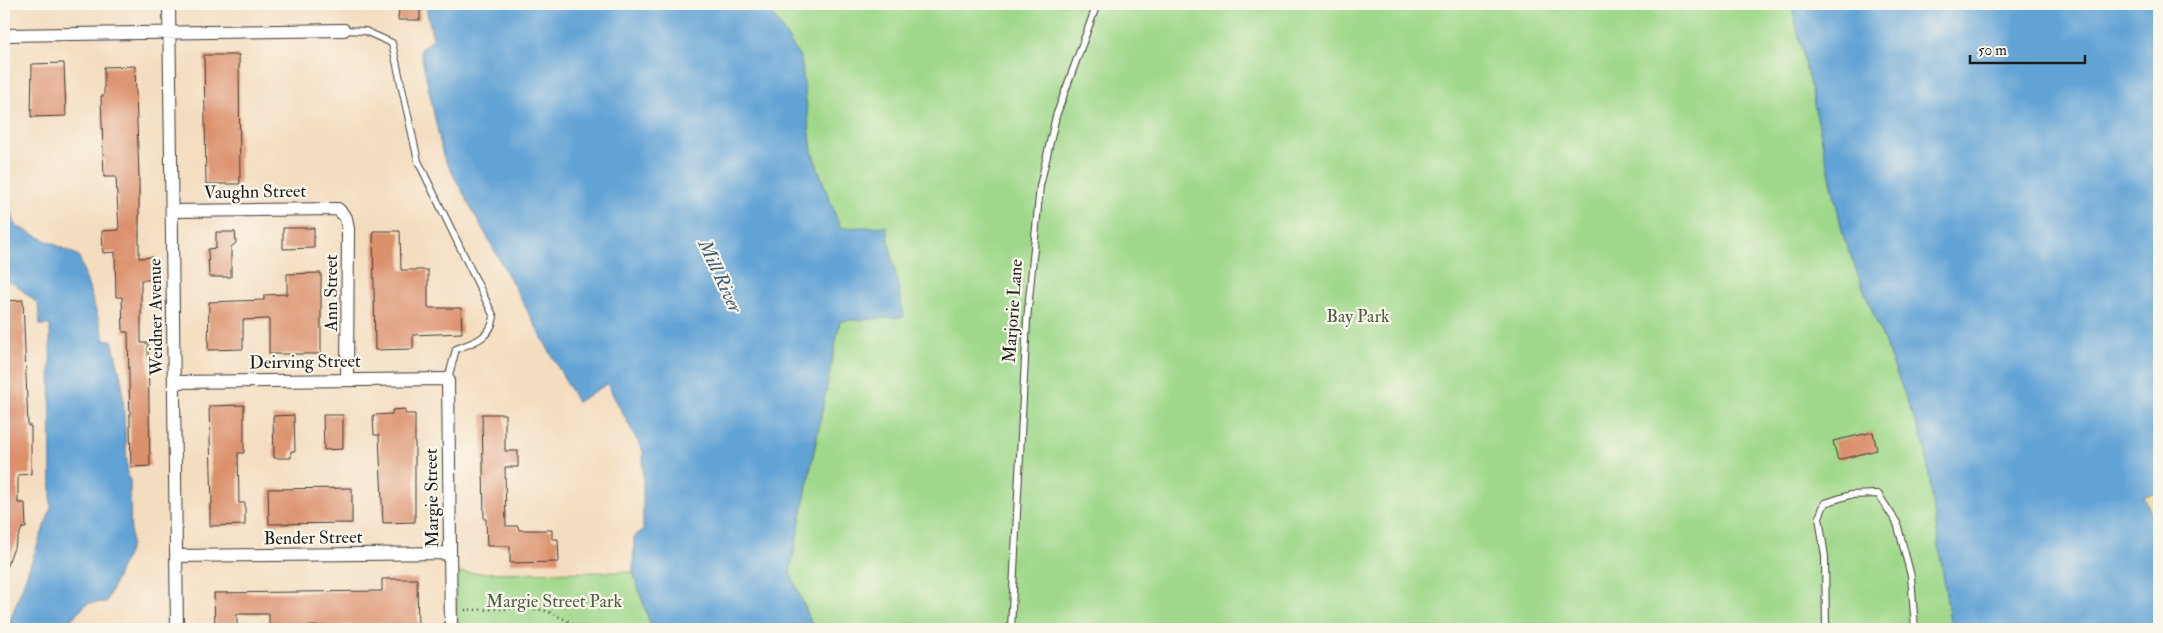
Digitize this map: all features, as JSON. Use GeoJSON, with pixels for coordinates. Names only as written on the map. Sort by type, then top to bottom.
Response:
{"type":"FeatureCollection","features":[{"type":"Feature","properties":{"kind":"street","name":"Weidner Avenue"},"geometry":{"type":"LineString","coordinates":[[169,4],[177,629]]}},
{"type":"Feature","properties":{"kind":"street"},"geometry":{"type":"LineString","coordinates":[[4,35],[170,31],[344,30]]}},
{"type":"Feature","properties":{"kind":"street","name":"Vaughn Street"},"geometry":{"type":"LineString","coordinates":[[172,211],[338,209]]}},
{"type":"Feature","properties":{"kind":"street","name":"Ann Street"},"geometry":{"type":"LineString","coordinates":[[338,209],[346,218],[348,230],[347,379]]}},
{"type":"Feature","properties":{"kind":"street","name":"Deirving Street"},"geometry":{"type":"LineString","coordinates":[[174,382],[442,379]]}},
{"type":"Feature","properties":{"kind":"street","name":"Margie Street"},"geometry":{"type":"LineString","coordinates":[[442,379],[450,554],[451,629]]}},
{"type":"Feature","properties":{"kind":"street","name":"Bender Street"},"geometry":{"type":"LineString","coordinates":[[176,556],[450,554]]}},
{"type":"Feature","properties":{"kind":"lane","name":"Marjorie Lane"},"geometry":{"type":"LineString","coordinates":[[1011,629],[1027,320],[1040,186],[1056,116],[1097,4]]}},
{"type":"Feature","properties":{"kind":"lane"},"geometry":{"type":"LineString","coordinates":[[344,30],[365,31],[392,44],[418,161],[494,317],[492,328],[483,339],[456,349],[442,379]]}},
{"type":"Feature","properties":{"kind":"lane"},"geometry":{"type":"LineString","coordinates":[[1826,629],[1825,557],[1819,517],[1825,503],[1850,495],[1878,494],[1897,523],[1911,576],[1916,629]]}},
{"type":"Feature","properties":{"kind":"path"},"geometry":{"type":"LineString","coordinates":[[451,611],[528,608],[547,611],[585,629]]}},
{"type":"Feature","properties":{"kind":"green space","name":"Bay Park"},"geometry":{"type":"Polygon","coordinates":[[[766,4],[1789,4],[1792,6],[1844,238],[1925,447],[1951,629],[814,629],[790,572],[840,320],[903,317],[840,228],[812,152],[801,59],[766,4]]]}},
{"type":"Feature","properties":{"kind":"green space","name":"Margie Street Park"},"geometry":{"type":"Polygon","coordinates":[[[633,572],[652,629],[457,629],[456,573],[633,572]]]}},
{"type":"Feature","properties":{"kind":"sand"},"geometry":{"type":"Polygon","coordinates":[[[2159,493],[2159,533],[2144,496],[2159,493]]]}},
{"type":"Feature","properties":{"kind":"water","name":"Mill River"},"geometry":{"type":"Polygon","coordinates":[[[425,4],[766,4],[801,59],[812,152],[840,228],[886,226],[904,317],[840,321],[790,572],[814,629],[652,629],[633,572],[634,537],[643,530],[643,451],[607,384],[577,402],[443,156],[420,49],[433,39],[425,4]]]}},
{"type":"Feature","properties":{"kind":"water"},"geometry":{"type":"Polygon","coordinates":[[[1789,4],[2159,4],[2159,493],[2144,496],[2159,533],[2159,629],[1951,629],[1925,447],[1844,238],[1792,6],[1789,4]]]}},
{"type":"Feature","properties":{"kind":"water"},"geometry":{"type":"Polygon","coordinates":[[[11,211],[16,226],[79,256],[105,340],[112,340],[122,382],[128,479],[130,479],[131,546],[106,602],[88,603],[61,629],[7,629],[51,508],[50,325],[40,325],[38,304],[16,285],[4,280],[4,213],[11,211]]]}},
{"type":"Feature","properties":{"kind":"building"},"geometry":{"type":"Polygon","coordinates":[[[399,4],[420,4],[420,20],[398,20],[399,4]]]}},
{"type":"Feature","properties":{"kind":"building"},"geometry":{"type":"Polygon","coordinates":[[[204,55],[239,55],[240,184],[206,184],[204,55]]]}},
{"type":"Feature","properties":{"kind":"building"},"geometry":{"type":"Polygon","coordinates":[[[64,63],[66,116],[31,117],[32,64],[64,63]]]}},
{"type":"Feature","properties":{"kind":"building"},"geometry":{"type":"Polygon","coordinates":[[[135,66],[139,177],[139,258],[152,257],[152,280],[141,280],[141,343],[148,343],[150,466],[131,467],[128,332],[123,332],[122,297],[116,297],[115,252],[103,253],[102,231],[119,230],[116,177],[104,177],[101,96],[104,96],[104,67],[135,66]]]}},
{"type":"Feature","properties":{"kind":"building"},"geometry":{"type":"Polygon","coordinates":[[[283,228],[314,228],[314,248],[283,249],[283,228]]]}},
{"type":"Feature","properties":{"kind":"building"},"geometry":{"type":"Polygon","coordinates":[[[373,231],[400,231],[401,270],[428,270],[428,308],[461,308],[462,333],[413,335],[413,349],[375,350],[373,231]]]}},
{"type":"Feature","properties":{"kind":"building"},"geometry":{"type":"Polygon","coordinates":[[[216,232],[235,232],[236,243],[231,247],[231,277],[209,277],[208,249],[216,248],[216,232]]]}},
{"type":"Feature","properties":{"kind":"building"},"geometry":{"type":"Polygon","coordinates":[[[321,273],[321,354],[269,354],[269,319],[243,320],[243,349],[208,350],[209,302],[264,300],[264,295],[287,294],[287,274],[321,273]]]}},
{"type":"Feature","properties":{"kind":"building"},"geometry":{"type":"Polygon","coordinates":[[[23,300],[28,426],[31,426],[31,474],[18,475],[18,503],[25,503],[26,528],[22,528],[4,573],[4,301],[23,300]]]}},
{"type":"Feature","properties":{"kind":"building"},"geometry":{"type":"Polygon","coordinates":[[[244,405],[244,453],[238,453],[239,503],[245,503],[245,525],[210,526],[210,504],[212,504],[209,406],[244,405]]]}},
{"type":"Feature","properties":{"kind":"building"},"geometry":{"type":"Polygon","coordinates":[[[405,409],[405,414],[415,414],[415,522],[383,523],[379,435],[374,435],[373,415],[392,414],[392,410],[405,409]]]}},
{"type":"Feature","properties":{"kind":"building"},"geometry":{"type":"Polygon","coordinates":[[[482,414],[505,414],[505,451],[518,451],[518,467],[505,467],[506,526],[518,526],[519,530],[552,530],[552,539],[558,539],[559,562],[510,563],[510,546],[487,546],[486,519],[484,519],[482,414]]]}},
{"type":"Feature","properties":{"kind":"building"},"geometry":{"type":"Polygon","coordinates":[[[294,415],[295,451],[291,451],[291,458],[274,458],[273,416],[294,415]]]}},
{"type":"Feature","properties":{"kind":"building"},"geometry":{"type":"Polygon","coordinates":[[[323,415],[343,415],[343,449],[324,450],[323,415]]]}},
{"type":"Feature","properties":{"kind":"building"},"geometry":{"type":"Polygon","coordinates":[[[1873,432],[1877,450],[1838,460],[1833,441],[1873,432]]]}},
{"type":"Feature","properties":{"kind":"building"},"geometry":{"type":"Polygon","coordinates":[[[352,488],[352,523],[269,524],[268,489],[352,488]]]}},
{"type":"Feature","properties":{"kind":"building"},"geometry":{"type":"Polygon","coordinates":[[[382,579],[417,579],[418,629],[383,629],[383,625],[269,627],[269,614],[237,614],[237,629],[215,629],[214,593],[382,591],[382,579]]]}}]}
